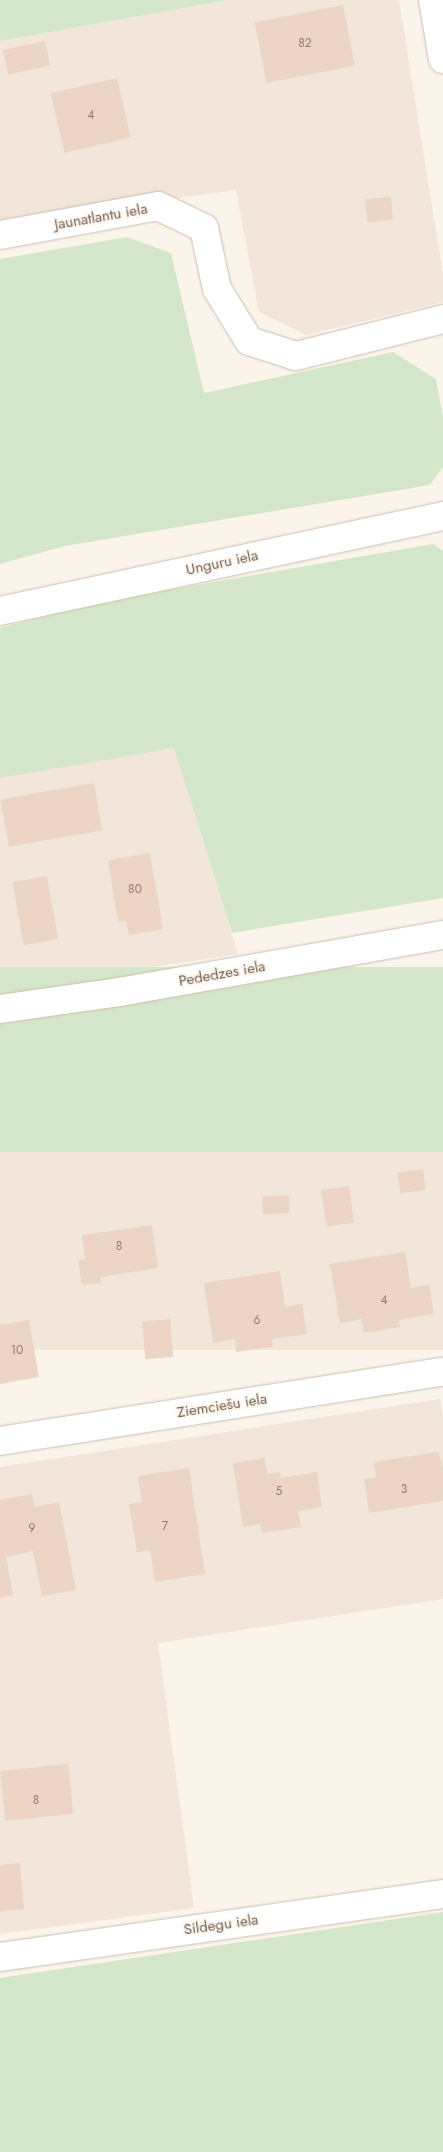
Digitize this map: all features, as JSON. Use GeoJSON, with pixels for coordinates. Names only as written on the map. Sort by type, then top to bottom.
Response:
{"type":"FeatureCollection","features":[{"type":"Feature","properties":{"kind":"street"},"geometry":{"type":"LineString","coordinates":[[433,0],[443,58]]}},
{"type":"Feature","properties":{"kind":"street","name":"Jaunatlantu iela"},"geometry":{"type":"LineString","coordinates":[[0,235],[158,206],[204,228],[217,289],[249,341],[296,356],[443,319]]}},
{"type":"Feature","properties":{"kind":"street","name":"Unguru iela"},"geometry":{"type":"LineString","coordinates":[[0,611],[443,516]]}},
{"type":"Feature","properties":{"kind":"street","name":"Pededzes iela"},"geometry":{"type":"LineString","coordinates":[[0,1008],[119,992],[443,935]]}},
{"type":"Feature","properties":{"kind":"street","name":"Ziemciešu iela"},"geometry":{"type":"LineString","coordinates":[[0,1441],[443,1372]]}},
{"type":"Feature","properties":{"kind":"street","name":"Sildegu iela"},"geometry":{"type":"LineString","coordinates":[[0,1957],[443,1894]]}},
{"type":"Feature","properties":{"kind":"shaded area"},"geometry":{"type":"Polygon","coordinates":[[[228,0],[399,0],[443,275],[443,302],[306,335],[259,312],[236,190],[0,222],[0,41],[228,0]]]}},
{"type":"Feature","properties":{"kind":"shaded area"},"geometry":{"type":"Polygon","coordinates":[[[174,747],[238,954],[0,990],[0,778],[174,747]]]}},
{"type":"Feature","properties":{"kind":"shaded area"},"geometry":{"type":"Polygon","coordinates":[[[0,1152],[443,1152],[443,1350],[0,1350],[0,1152]]]}},
{"type":"Feature","properties":{"kind":"shaded area"},"geometry":{"type":"Polygon","coordinates":[[[440,1399],[443,1417],[443,1599],[158,1643],[194,1908],[0,1934],[0,1467],[440,1399]]]}},
{"type":"Feature","properties":{"kind":"green space"},"geometry":{"type":"Polygon","coordinates":[[[0,0],[228,0],[0,41],[0,0]]]}},
{"type":"Feature","properties":{"kind":"green space"},"geometry":{"type":"Polygon","coordinates":[[[127,237],[171,253],[204,393],[393,352],[436,379],[443,418],[443,467],[430,485],[65,546],[0,564],[0,259],[127,237]]]}},
{"type":"Feature","properties":{"kind":"green space"},"geometry":{"type":"Polygon","coordinates":[[[433,544],[443,551],[443,898],[232,933],[174,748],[0,778],[0,628],[98,602],[433,544]]]}},
{"type":"Feature","properties":{"kind":"green space"},"geometry":{"type":"Polygon","coordinates":[[[0,967],[443,967],[443,1152],[0,1152],[0,967]]]}},
{"type":"Feature","properties":{"kind":"green space"},"geometry":{"type":"Polygon","coordinates":[[[443,1912],[443,2152],[0,2152],[0,1978],[443,1912]]]}},
{"type":"Feature","properties":{"kind":"building"},"geometry":{"type":"Polygon","coordinates":[[[343,5],[355,66],[266,83],[255,22],[343,5]]]}},
{"type":"Feature","properties":{"kind":"building"},"geometry":{"type":"Polygon","coordinates":[[[45,41],[50,65],[8,74],[3,50],[45,41]]]}},
{"type":"Feature","properties":{"kind":"building"},"geometry":{"type":"Polygon","coordinates":[[[117,78],[131,137],[64,153],[51,93],[117,78]]]}},
{"type":"Feature","properties":{"kind":"building"},"geometry":{"type":"Polygon","coordinates":[[[391,197],[393,220],[367,222],[365,199],[391,197]]]}},
{"type":"Feature","properties":{"kind":"building"},"geometry":{"type":"Polygon","coordinates":[[[94,783],[102,830],[9,847],[0,799],[94,783]]]}},
{"type":"Feature","properties":{"kind":"building"},"geometry":{"type":"Polygon","coordinates":[[[150,853],[163,929],[129,935],[126,921],[118,922],[108,860],[150,853]]]}},
{"type":"Feature","properties":{"kind":"building"},"geometry":{"type":"Polygon","coordinates":[[[47,876],[58,939],[24,945],[13,882],[47,876]]]}},
{"type":"Feature","properties":{"kind":"building"},"geometry":{"type":"Polygon","coordinates":[[[423,1169],[426,1190],[400,1193],[397,1173],[423,1169]]]}},
{"type":"Feature","properties":{"kind":"building"},"geometry":{"type":"Polygon","coordinates":[[[349,1186],[354,1223],[326,1227],[321,1190],[349,1186]]]}},
{"type":"Feature","properties":{"kind":"building"},"geometry":{"type":"Polygon","coordinates":[[[289,1195],[290,1213],[263,1214],[262,1196],[289,1195]]]}},
{"type":"Feature","properties":{"kind":"building"},"geometry":{"type":"Polygon","coordinates":[[[152,1225],[158,1268],[100,1277],[101,1283],[82,1285],[78,1260],[85,1259],[82,1235],[152,1225]]]}},
{"type":"Feature","properties":{"kind":"building"},"geometry":{"type":"Polygon","coordinates":[[[405,1252],[411,1288],[429,1285],[434,1314],[399,1320],[400,1327],[364,1333],[362,1319],[340,1323],[330,1264],[405,1252]]]}},
{"type":"Feature","properties":{"kind":"building"},"geometry":{"type":"Polygon","coordinates":[[[280,1271],[285,1307],[302,1304],[307,1334],[272,1339],[273,1347],[236,1352],[235,1339],[213,1343],[204,1283],[280,1271]]]}},
{"type":"Feature","properties":{"kind":"building"},"geometry":{"type":"Polygon","coordinates":[[[170,1319],[173,1357],[145,1359],[142,1321],[170,1319]]]}},
{"type":"Feature","properties":{"kind":"building"},"geometry":{"type":"Polygon","coordinates":[[[29,1320],[39,1377],[0,1384],[0,1325],[29,1320]]]}},
{"type":"Feature","properties":{"kind":"building"},"geometry":{"type":"Polygon","coordinates":[[[438,1452],[443,1467],[443,1501],[369,1513],[364,1479],[376,1478],[374,1462],[438,1452]]]}},
{"type":"Feature","properties":{"kind":"building"},"geometry":{"type":"Polygon","coordinates":[[[265,1458],[267,1474],[280,1472],[281,1478],[317,1472],[322,1507],[298,1511],[301,1527],[262,1533],[260,1524],[243,1527],[233,1463],[265,1458]]]}},
{"type":"Feature","properties":{"kind":"building"},"geometry":{"type":"Polygon","coordinates":[[[189,1468],[205,1574],[155,1582],[150,1550],[137,1552],[129,1504],[142,1502],[138,1476],[189,1468]]]}},
{"type":"Feature","properties":{"kind":"building"},"geometry":{"type":"Polygon","coordinates":[[[32,1494],[35,1507],[59,1502],[76,1590],[42,1596],[33,1551],[6,1557],[13,1595],[0,1598],[0,1500],[32,1494]]]}},
{"type":"Feature","properties":{"kind":"building"},"geometry":{"type":"Polygon","coordinates":[[[68,1764],[73,1814],[6,1821],[0,1771],[68,1764]]]}},
{"type":"Feature","properties":{"kind":"building"},"geometry":{"type":"Polygon","coordinates":[[[20,1863],[24,1909],[0,1911],[0,1865],[20,1863]]]}}]}
